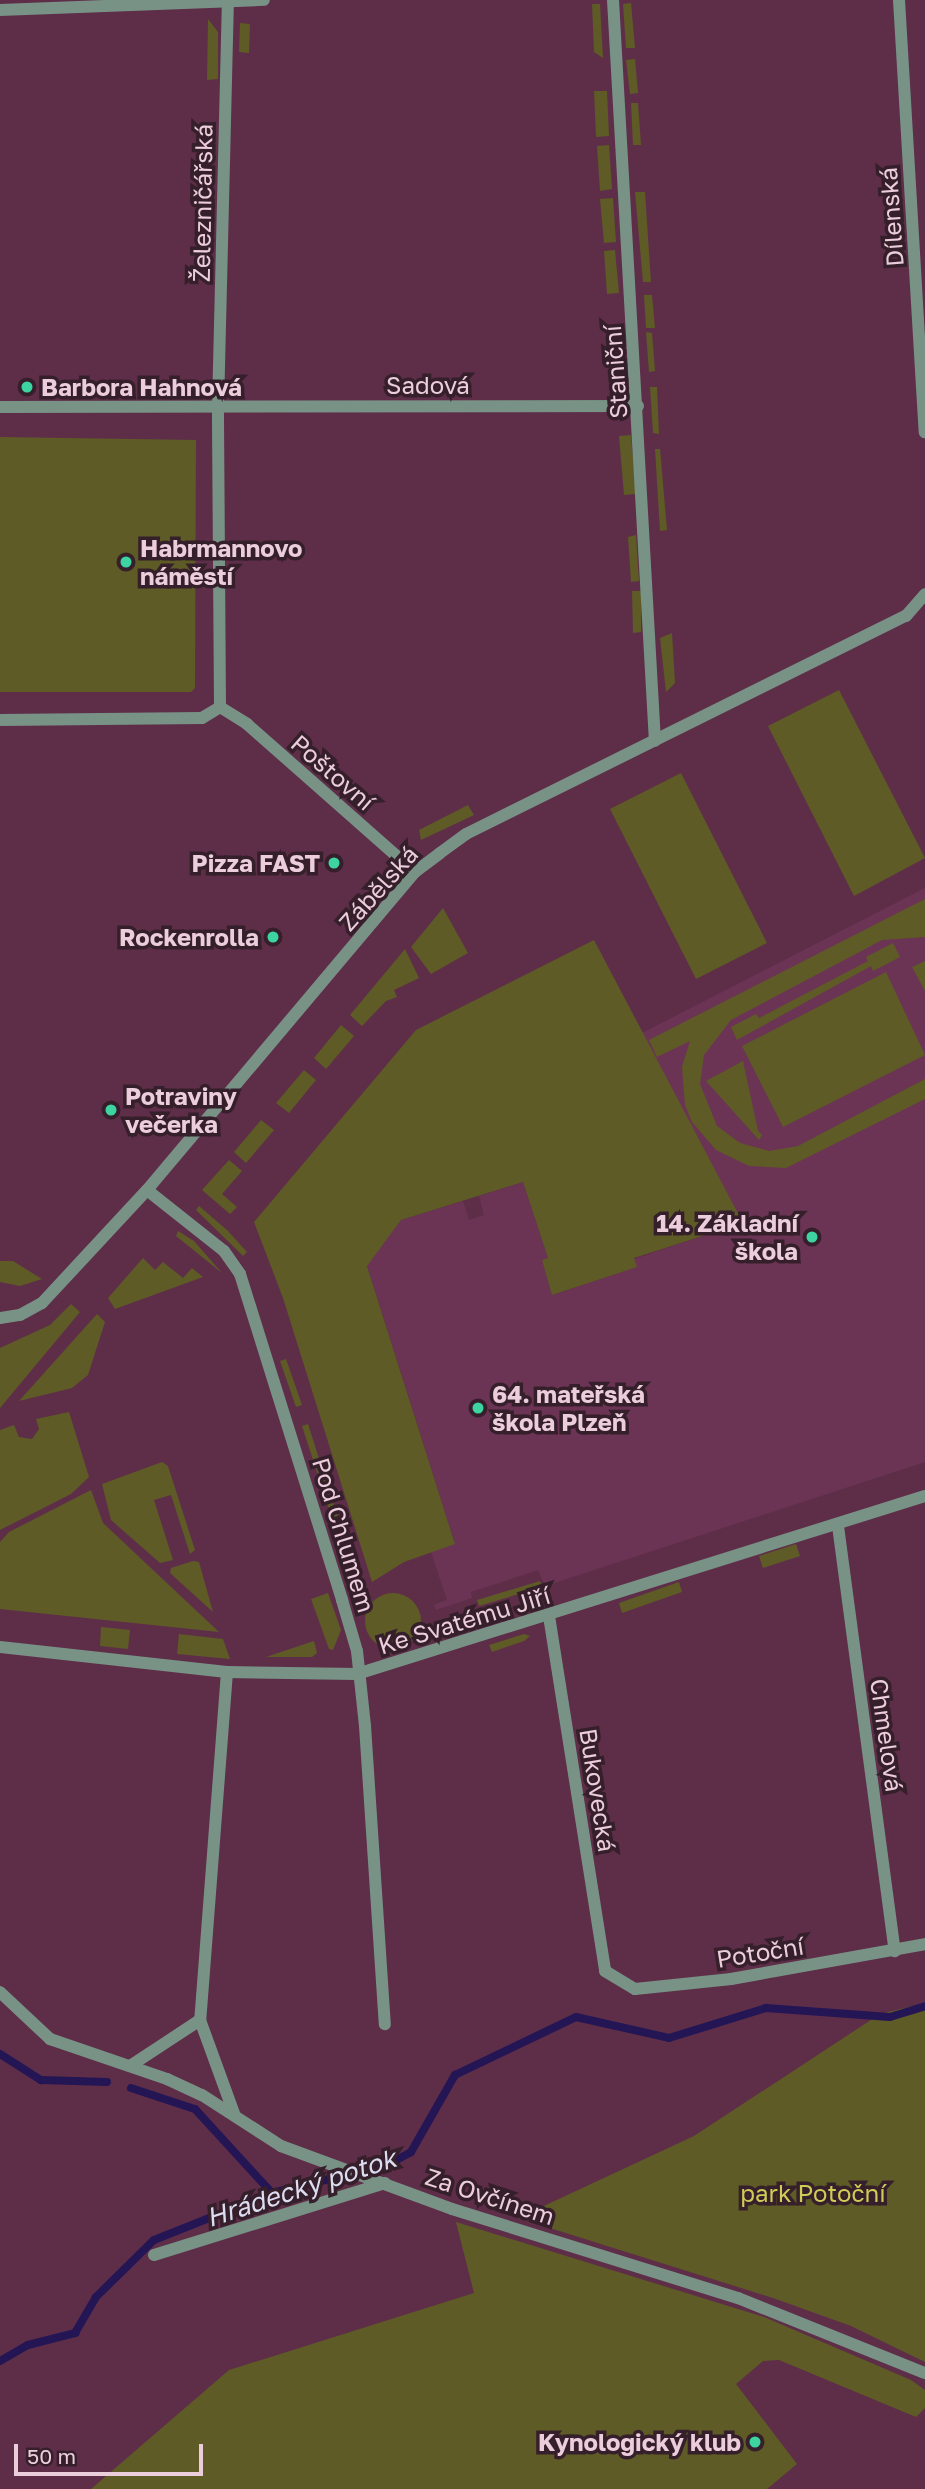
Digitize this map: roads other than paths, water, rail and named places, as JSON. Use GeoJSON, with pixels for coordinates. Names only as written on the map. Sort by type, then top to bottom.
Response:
{"type":"FeatureCollection","features":[{"type":"Feature","properties":{"kind":"street"},"geometry":{"type":"LineString","coordinates":[[0,10],[264,0]]}},
{"type":"Feature","properties":{"kind":"street","name":"Staniční"},"geometry":{"type":"LineString","coordinates":[[614,0],[655,741]]}},
{"type":"Feature","properties":{"kind":"street","name":"Dílenská"},"geometry":{"type":"LineString","coordinates":[[899,0],[925,432]]}},
{"type":"Feature","properties":{"kind":"street","name":"Železničářská"},"geometry":{"type":"LineString","coordinates":[[218,407],[228,1]]}},
{"type":"Feature","properties":{"kind":"street","name":"Sadová"},"geometry":{"type":"LineString","coordinates":[[218,407],[638,406]]}},
{"type":"Feature","properties":{"kind":"street"},"geometry":{"type":"LineString","coordinates":[[0,407],[218,407],[220,707],[202,718],[0,720]]}},
{"type":"Feature","properties":{"kind":"street","name":"Zábělská"},"geometry":{"type":"LineString","coordinates":[[0,1318],[20,1315],[42,1303],[147,1191],[415,872],[466,834],[906,616],[925,594]]}},
{"type":"Feature","properties":{"kind":"street","name":"Poštovní"},"geometry":{"type":"LineString","coordinates":[[220,707],[247,724],[415,872]]}},
{"type":"Feature","properties":{"kind":"street","name":"Pod Chlumem"},"geometry":{"type":"LineString","coordinates":[[147,1191],[224,1251],[240,1274],[342,1600],[356,1651],[365,1726],[385,2024]]}},
{"type":"Feature","properties":{"kind":"street","name":"Ke Svatému Jiří"},"geometry":{"type":"LineString","coordinates":[[0,1647],[227,1672],[357,1674],[925,1496]]}},
{"type":"Feature","properties":{"kind":"street","name":"Chmelová"},"geometry":{"type":"LineString","coordinates":[[838,1525],[895,1951]]}},
{"type":"Feature","properties":{"kind":"street","name":"Bukovecká"},"geometry":{"type":"LineString","coordinates":[[549,1616],[605,1970]]}},
{"type":"Feature","properties":{"kind":"street"},"geometry":{"type":"LineString","coordinates":[[227,1672],[200,2020],[235,2116]]}},
{"type":"Feature","properties":{"kind":"street","name":"Potoční"},"geometry":{"type":"LineString","coordinates":[[605,1970],[635,1989],[731,1979],[925,1944]]}},
{"type":"Feature","properties":{"kind":"street","name":"Za Ovčínem"},"geometry":{"type":"LineString","coordinates":[[0,1992],[50,2039],[130,2066],[202,2095],[281,2146],[452,2209],[738,2298],[925,2373]]}},
{"type":"Feature","properties":{"kind":"street"},"geometry":{"type":"LineString","coordinates":[[130,2066],[200,2020]]}},
{"type":"Feature","properties":{"kind":"street"},"geometry":{"type":"LineString","coordinates":[[153,2255],[380,2181]]}},
{"type":"Feature","properties":{"kind":"waterway","name":"Hrádecký potok"},"geometry":{"type":"LineString","coordinates":[[0,2361],[28,2345],[75,2333],[96,2297],[154,2240],[272,2193],[387,2165],[411,2152],[455,2075],[576,2017],[669,2038],[766,2008],[890,2017],[925,2006]]}},
{"type":"Feature","properties":{"kind":"waterway"},"geometry":{"type":"LineString","coordinates":[[0,2054],[41,2080],[107,2082]]}},
{"type":"Feature","properties":{"kind":"waterway"},"geometry":{"type":"LineString","coordinates":[[131,2088],[195,2109],[272,2193]]}},
{"type":"Feature","properties":{"kind":"place","name":"Barbora Hahnová"},"geometry":{"type":"Point","coordinates":[27,387]}},
{"type":"Feature","properties":{"kind":"place","name":"Habrmannovo náměstí"},"geometry":{"type":"Point","coordinates":[126,562]}},
{"type":"Feature","properties":{"kind":"place","name":"Pizza FAST"},"geometry":{"type":"Point","coordinates":[334,863]}},
{"type":"Feature","properties":{"kind":"place","name":"Rockenrolla"},"geometry":{"type":"Point","coordinates":[273,937]}},
{"type":"Feature","properties":{"kind":"place","name":"Potraviny večerka"},"geometry":{"type":"Point","coordinates":[111,1110]}},
{"type":"Feature","properties":{"kind":"place","name":"14. Základní škola"},"geometry":{"type":"Point","coordinates":[812,1237]}},
{"type":"Feature","properties":{"kind":"place","name":"64. mateřská škola Plzeň"},"geometry":{"type":"Point","coordinates":[478,1408]}},
{"type":"Feature","properties":{"kind":"place","name":"Kynologický klub"},"geometry":{"type":"Point","coordinates":[755,2442]}},
{"type":"Feature","properties":{"kind":"park label","name":"park Potoční"},"geometry":{"type":"Point","coordinates":[813,2193]}}]}
